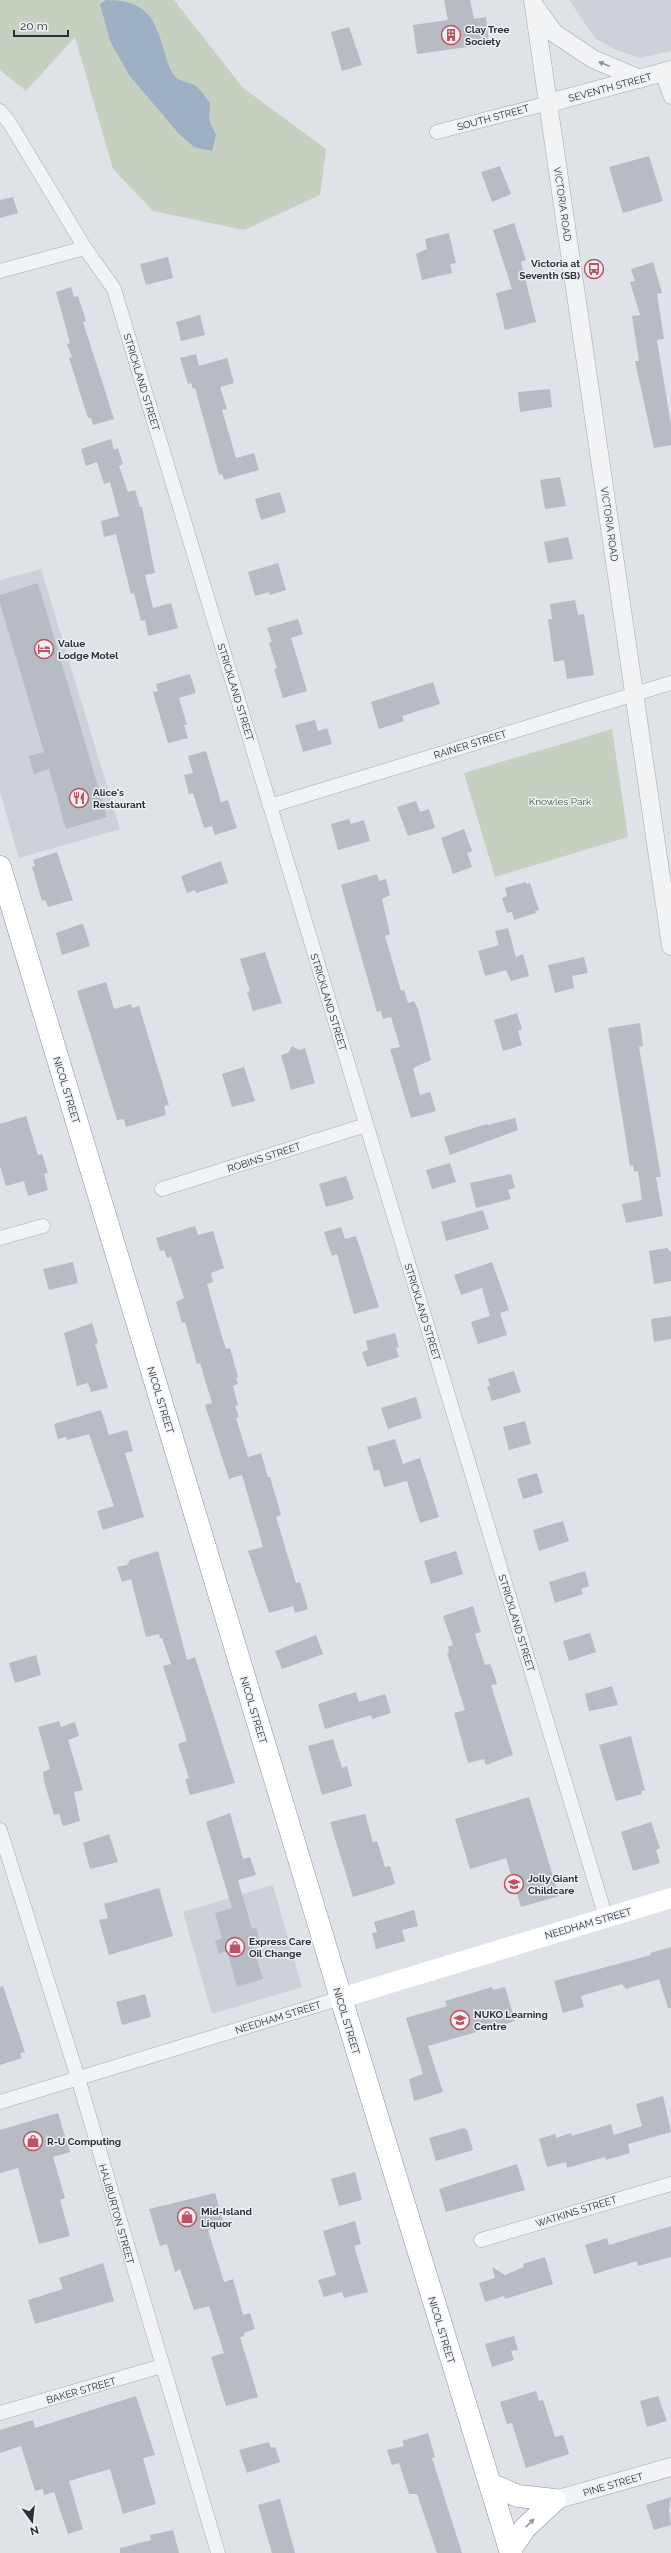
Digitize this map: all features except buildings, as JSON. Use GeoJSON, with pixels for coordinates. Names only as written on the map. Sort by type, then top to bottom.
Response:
{"type":"FeatureCollection","features":[{"type":"Feature","properties":{"kind":"highway","name":"NICOL STREET"},"geometry":{"type":"LineString","coordinates":[[0,867],[340,1998],[511,2552]]}},
{"type":"Feature","properties":{"kind":"highway"},"geometry":{"type":"LineString","coordinates":[[490,2484],[518,2496],[555,2500]]}},
{"type":"Feature","properties":{"kind":"highway"},"geometry":{"type":"LineString","coordinates":[[511,2552],[525,2528],[555,2500]]}},
{"type":"Feature","properties":{"kind":"main road","name":"NEEDHAM STREET"},"geometry":{"type":"LineString","coordinates":[[340,1998],[671,1898]]}},
{"type":"Feature","properties":{"kind":"street"},"geometry":{"type":"LineString","coordinates":[[534,2],[554,33],[593,59],[640,79]]}},
{"type":"Feature","properties":{"kind":"street","name":"VICTORIA ROAD"},"geometry":{"type":"LineString","coordinates":[[534,2],[671,946]]}},
{"type":"Feature","properties":{"kind":"street"},"geometry":{"type":"LineString","coordinates":[[666,72],[671,97]]}},
{"type":"Feature","properties":{"kind":"street","name":"SEVENTH STREET"},"geometry":{"type":"LineString","coordinates":[[549,103],[666,72]]}},
{"type":"Feature","properties":{"kind":"street","name":"SOUTH STREET"},"geometry":{"type":"LineString","coordinates":[[437,132],[549,103]]}},
{"type":"Feature","properties":{"kind":"street","name":"STRICKLAND STREET"},"geometry":{"type":"LineString","coordinates":[[0,111],[10,122],[85,248],[114,289],[606,1918]]}},
{"type":"Feature","properties":{"kind":"street"},"geometry":{"type":"LineString","coordinates":[[0,271],[85,248]]}},
{"type":"Feature","properties":{"kind":"street","name":"RAINER STREET"},"geometry":{"type":"LineString","coordinates":[[270,806],[634,693],[671,683]]}},
{"type":"Feature","properties":{"kind":"street","name":"ROBINS STREET"},"geometry":{"type":"LineString","coordinates":[[162,1189],[366,1125]]}},
{"type":"Feature","properties":{"kind":"street"},"geometry":{"type":"LineString","coordinates":[[0,1238],[43,1226]]}},
{"type":"Feature","properties":{"kind":"street","name":"HALIBURTON STREET"},"geometry":{"type":"LineString","coordinates":[[0,1830],[78,2078],[218,2553]]}},
{"type":"Feature","properties":{"kind":"street","name":"NEEDHAM STREET"},"geometry":{"type":"LineString","coordinates":[[0,2102],[340,1998]]}},
{"type":"Feature","properties":{"kind":"street","name":"WATKINS STREET"},"geometry":{"type":"LineString","coordinates":[[481,2240],[671,2184]]}},
{"type":"Feature","properties":{"kind":"street","name":"BAKER STREET"},"geometry":{"type":"LineString","coordinates":[[0,2413],[162,2366]]}},
{"type":"Feature","properties":{"kind":"street","name":"PINE STREET"},"geometry":{"type":"LineString","coordinates":[[555,2500],[671,2467]]}},
{"type":"Feature","properties":{"kind":"shaded area"},"geometry":{"type":"Polygon","coordinates":[[[569,0],[671,0],[671,51],[640,58],[616,50],[595,38],[569,0]]]}},
{"type":"Feature","properties":{"kind":"shaded area"},"geometry":{"type":"Polygon","coordinates":[[[41,569],[120,829],[19,858],[0,792],[0,580],[41,569]]]}},
{"type":"Feature","properties":{"kind":"shaded area"},"geometry":{"type":"Polygon","coordinates":[[[273,1885],[302,1987],[212,2014],[183,1912],[273,1885]]]}},
{"type":"Feature","properties":{"kind":"green space"},"geometry":{"type":"Polygon","coordinates":[[[0,0],[174,0],[243,88],[326,149],[320,195],[244,230],[153,211],[113,169],[75,37],[26,91],[0,70],[0,0]]]}},
{"type":"Feature","properties":{"kind":"green space","name":"Knowles Park"},"geometry":{"type":"Polygon","coordinates":[[[612,729],[628,837],[495,877],[464,773],[612,729]]]}},
{"type":"Feature","properties":{"kind":"water"},"geometry":{"type":"Polygon","coordinates":[[[106,0],[130,3],[146,12],[156,27],[170,69],[174,75],[179,79],[196,86],[210,103],[209,120],[216,135],[212,151],[194,147],[179,134],[129,75],[110,41],[100,4],[106,0]]]}},
{"type":"Feature","properties":{"kind":"place","name":"Clay Tree Society"},"geometry":{"type":"Point","coordinates":[451,35]}},
{"type":"Feature","properties":{"kind":"place","name":"Victoria at Seventh (SB)"},"geometry":{"type":"Point","coordinates":[594,269]}},
{"type":"Feature","properties":{"kind":"place","name":"Value Lodge Motel"},"geometry":{"type":"Point","coordinates":[44,649]}},
{"type":"Feature","properties":{"kind":"place","name":"Alice's Restaurant"},"geometry":{"type":"Point","coordinates":[79,798]}},
{"type":"Feature","properties":{"kind":"place","name":"Jolly Giant Childcare"},"geometry":{"type":"Point","coordinates":[514,1884]}},
{"type":"Feature","properties":{"kind":"place","name":"Express Care Oil Change"},"geometry":{"type":"Point","coordinates":[235,1947]}},
{"type":"Feature","properties":{"kind":"place","name":"NUKO Learning Centre"},"geometry":{"type":"Point","coordinates":[460,2020]}},
{"type":"Feature","properties":{"kind":"place","name":"R-U Computing"},"geometry":{"type":"Point","coordinates":[33,2141]}},
{"type":"Feature","properties":{"kind":"place","name":"Mid-Island Liquor"},"geometry":{"type":"Point","coordinates":[187,2217]}}]}
